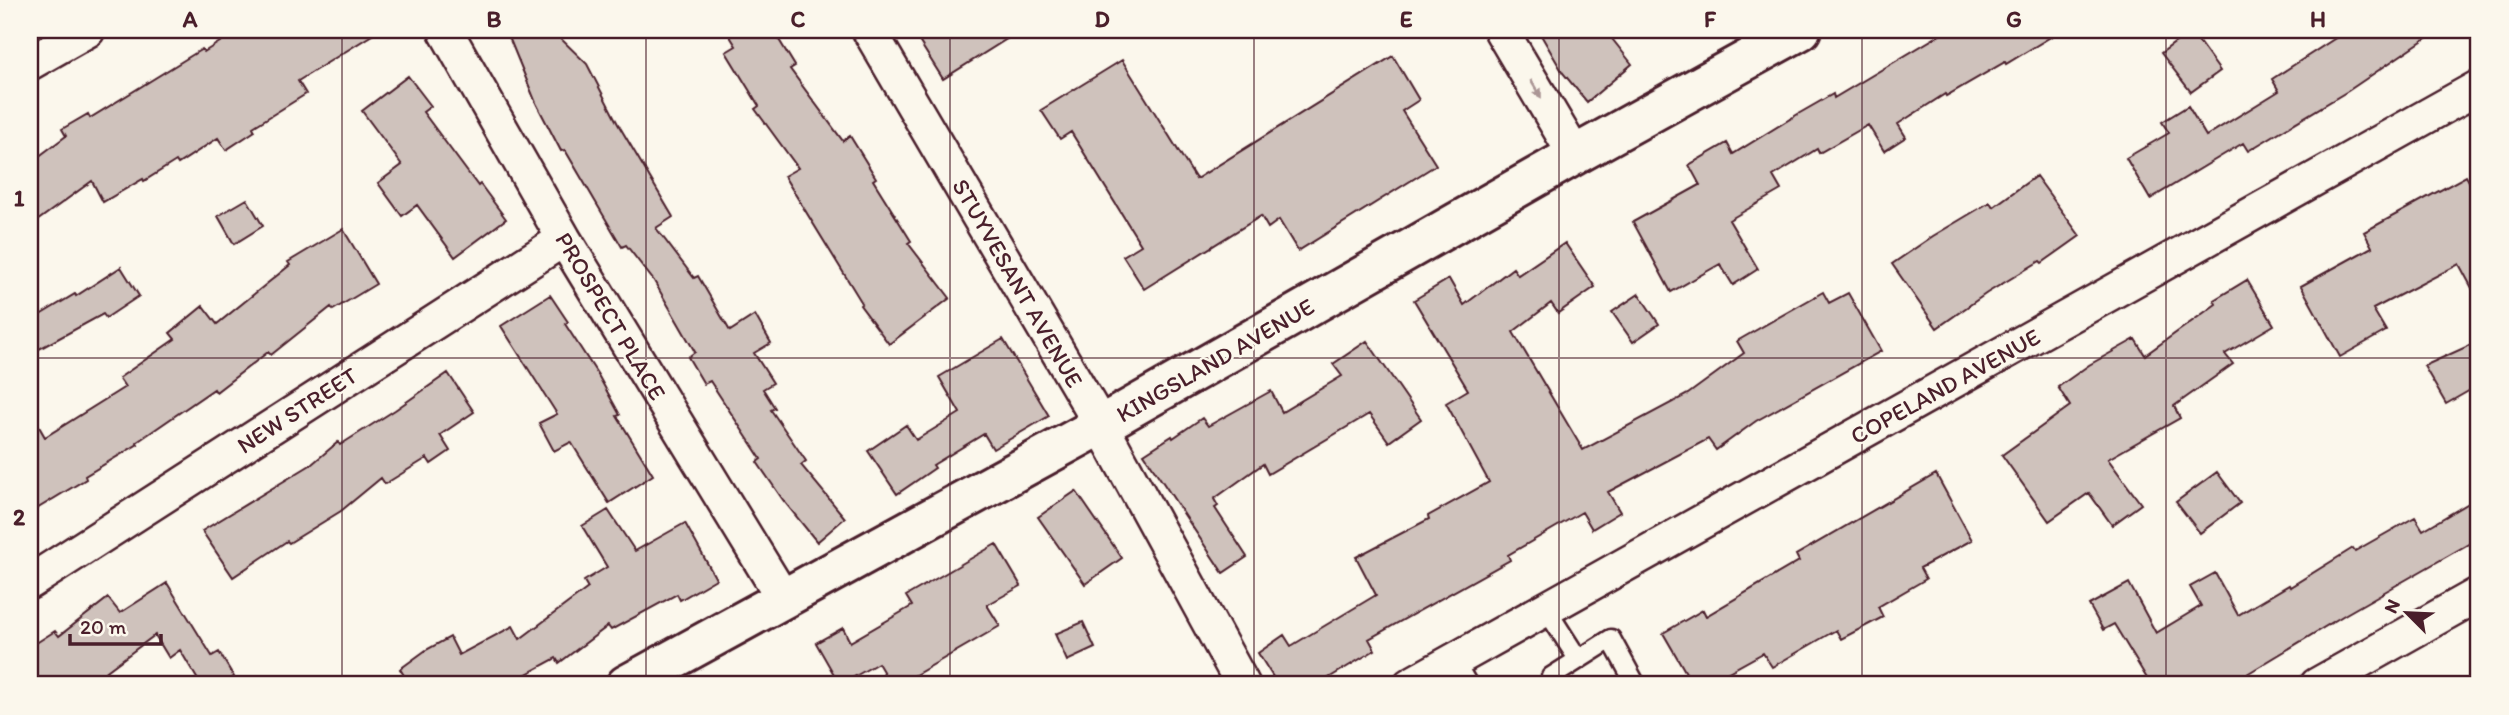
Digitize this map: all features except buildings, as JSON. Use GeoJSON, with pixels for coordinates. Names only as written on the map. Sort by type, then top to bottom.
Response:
{"type":"FeatureCollection","features":[{"type":"Feature","properties":{"kind":"main road","name":"KINGSLAND AVENUE"},"geometry":{"type":"LineString","coordinates":[[625,685],[1101,425],[1575,155],[1801,30]]}},
{"type":"Feature","properties":{"kind":"street"},"geometry":{"type":"LineString","coordinates":[[30,63],[88,30]]}},
{"type":"Feature","properties":{"kind":"street","name":"PROSPECT PLACE"},"geometry":{"type":"LineString","coordinates":[[444,30],[564,239],[783,598]]}},
{"type":"Feature","properties":{"kind":"street","name":"STUYVESANT AVENUE"},"geometry":{"type":"LineString","coordinates":[[869,30],[1101,425],[1243,685]]}},
{"type":"Feature","properties":{"kind":"street"},"geometry":{"type":"LineString","coordinates":[[1501,30],[1575,155]]}},
{"type":"Feature","properties":{"kind":"street","name":"COPELAND AVENUE"},"geometry":{"type":"LineString","coordinates":[[1410,685],[1461,673],[1546,609],[2479,87]]}},
{"type":"Feature","properties":{"kind":"street","name":"NEW STREET"},"geometry":{"type":"LineString","coordinates":[[30,582],[564,239]]}},
{"type":"Feature","properties":{"kind":"street"},"geometry":{"type":"LineString","coordinates":[[2317,685],[2479,594]]}},
{"type":"Feature","properties":{"kind":"lane"},"geometry":{"type":"LineString","coordinates":[[1546,609],[1578,659]]}},
{"type":"Feature","properties":{"kind":"lane"},"geometry":{"type":"LineString","coordinates":[[1553,681],[1578,659],[1611,639],[1636,685]]}}]}
